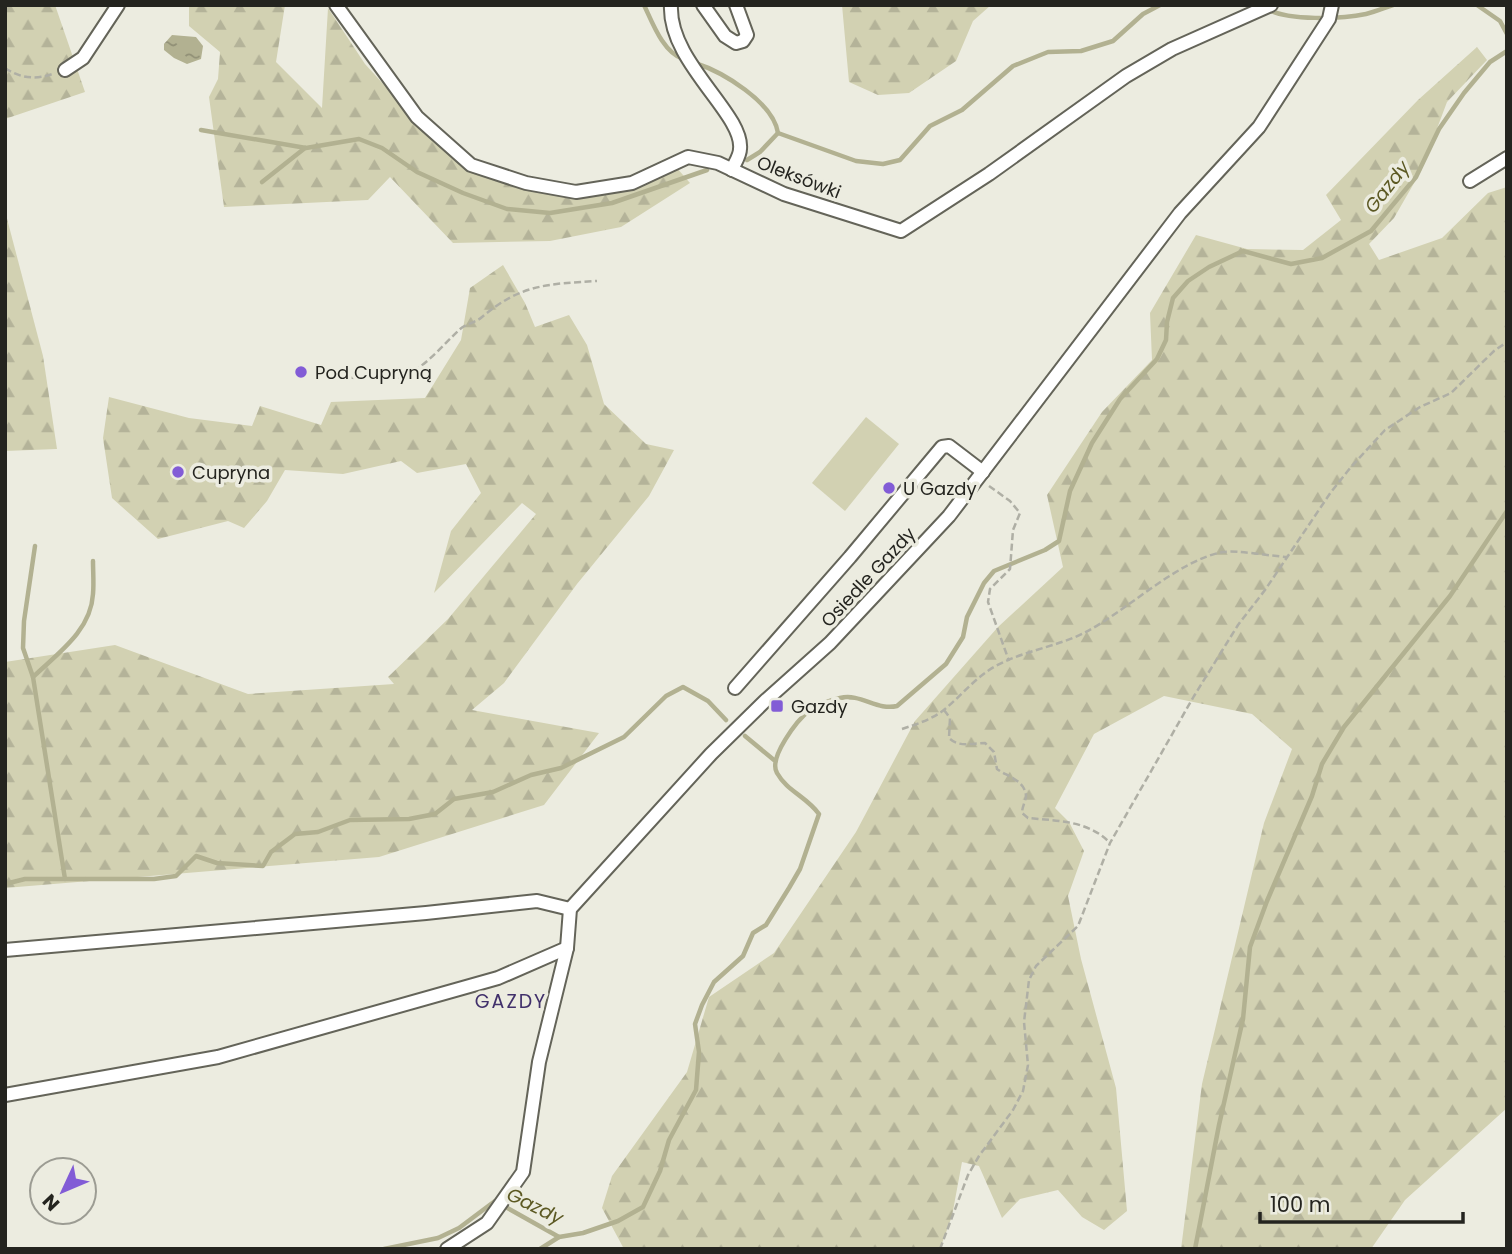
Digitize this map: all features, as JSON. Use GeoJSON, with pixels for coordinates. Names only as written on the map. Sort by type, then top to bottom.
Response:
{"type":"FeatureCollection","features":[{"type":"Feature","properties":{"kind":"street"},"geometry":{"type":"LineString","coordinates":[[65,70],[83,58],[118,5]]}},
{"type":"Feature","properties":{"kind":"street","name":"Oleksówki"},"geometry":{"type":"LineString","coordinates":[[336,5],[417,117],[471,165],[526,183],[576,192],[632,183],[688,157],[718,163],[783,194],[901,231],[989,174],[1126,76],[1172,49],[1271,5]]}},
{"type":"Feature","properties":{"kind":"street"},"geometry":{"type":"LineString","coordinates":[[671,5],[670,13],[677,38],[691,68],[736,129],[740,149],[732,170]]}},
{"type":"Feature","properties":{"kind":"street"},"geometry":{"type":"LineString","coordinates":[[703,5],[725,36],[736,43],[743,41],[747,35],[736,5]]}},
{"type":"Feature","properties":{"kind":"street","name":"Osiedle Gazdy"},"geometry":{"type":"LineString","coordinates":[[570,909],[711,754],[830,643],[949,516],[1180,213],[1259,127],[1329,19],[1332,5]]}},
{"type":"Feature","properties":{"kind":"street"},"geometry":{"type":"LineString","coordinates":[[1470,181],[1507,158]]}},
{"type":"Feature","properties":{"kind":"street"},"geometry":{"type":"LineString","coordinates":[[735,688],[942,447],[949,446],[983,472]]}},
{"type":"Feature","properties":{"kind":"street"},"geometry":{"type":"LineString","coordinates":[[5,950],[537,901],[570,909],[567,948],[539,1062],[523,1172],[487,1223],[447,1249]]}},
{"type":"Feature","properties":{"kind":"street"},"geometry":{"type":"LineString","coordinates":[[5,1095],[218,1057],[498,978],[567,948]]}},
{"type":"Feature","properties":{"kind":"path"},"geometry":{"type":"LineString","coordinates":[[5,68],[12,73],[40,79],[65,70]]}},
{"type":"Feature","properties":{"kind":"path"},"geometry":{"type":"LineString","coordinates":[[341,378],[402,377],[426,362],[461,327],[481,318],[487,311],[521,292],[540,285],[597,281]]}},
{"type":"Feature","properties":{"kind":"path"},"geometry":{"type":"LineString","coordinates":[[940,1249],[968,1175],[1023,1091],[1028,1065],[1024,1022],[1029,980],[1036,966],[1078,926],[1110,843],[1238,625],[1331,492],[1385,430],[1420,407],[1451,393],[1507,342]]}},
{"type":"Feature","properties":{"kind":"path"},"geometry":{"type":"LineString","coordinates":[[983,472],[989,486],[1010,501],[1020,513],[1013,530],[1010,569],[990,589],[988,602],[1009,661]]}},
{"type":"Feature","properties":{"kind":"path"},"geometry":{"type":"LineString","coordinates":[[902,729],[922,723],[944,710],[979,677],[1009,661],[1087,631],[1127,607],[1179,570],[1203,558],[1226,552],[1287,557]]}},
{"type":"Feature","properties":{"kind":"path"},"geometry":{"type":"LineString","coordinates":[[944,710],[950,718],[949,738],[954,743],[985,743],[994,752],[997,769],[1004,776],[1013,777],[1021,785],[1026,796],[1022,813],[1028,818],[1090,827],[1110,843]]}},
{"type":"Feature","properties":{"kind":"green space"},"geometry":{"type":"Polygon","coordinates":[[[5,5],[55,5],[85,92],[5,119],[5,5]]]}},
{"type":"Feature","properties":{"kind":"green space"},"geometry":{"type":"Polygon","coordinates":[[[189,5],[285,5],[276,62],[322,108],[328,8],[365,64],[446,153],[547,194],[676,167],[690,183],[621,227],[550,241],[453,243],[390,177],[368,200],[224,207],[209,97],[218,79],[220,52],[189,26],[189,5]]]}},
{"type":"Feature","properties":{"kind":"green space"},"geometry":{"type":"Polygon","coordinates":[[[842,5],[991,5],[973,21],[956,61],[909,93],[878,95],[849,82],[842,5]]]}},
{"type":"Feature","properties":{"kind":"green space"},"geometry":{"type":"Polygon","coordinates":[[[1477,47],[1487,60],[1447,102],[1421,171],[1394,218],[1369,244],[1379,260],[1442,238],[1488,193],[1507,187],[1507,1108],[1405,1200],[1371,1249],[1181,1249],[1202,1084],[1264,823],[1292,749],[1252,714],[1164,696],[1094,734],[1055,808],[1069,822],[1084,851],[1068,896],[1081,959],[1116,1088],[1127,1211],[1104,1230],[1082,1217],[1058,1190],[1020,1199],[1002,1218],[979,1166],[962,1162],[952,1216],[940,1249],[624,1249],[602,1208],[612,1176],[687,1072],[709,997],[774,953],[856,832],[915,721],[998,627],[1063,567],[1047,495],[1102,412],[1152,360],[1150,313],[1196,235],[1247,249],[1303,250],[1341,220],[1326,195],[1418,100],[1477,47]]]}},
{"type":"Feature","properties":{"kind":"green space"},"geometry":{"type":"Polygon","coordinates":[[[5,211],[43,356],[57,449],[5,451],[5,211]]]}},
{"type":"Feature","properties":{"kind":"green space"},"geometry":{"type":"Polygon","coordinates":[[[503,265],[525,303],[535,327],[569,315],[587,345],[604,404],[646,444],[674,450],[649,496],[577,584],[504,683],[472,710],[599,733],[544,805],[379,857],[5,888],[5,662],[115,645],[248,694],[394,684],[388,677],[448,619],[536,514],[522,503],[434,593],[451,531],[481,493],[466,464],[417,473],[401,461],[343,474],[285,470],[267,501],[244,528],[228,521],[158,539],[112,498],[103,438],[109,397],[189,418],[252,426],[260,406],[321,425],[331,402],[425,398],[461,340],[470,288],[503,265]]]}},
{"type":"Feature","properties":{"kind":"green space"},"geometry":{"type":"Polygon","coordinates":[[[866,417],[899,444],[845,511],[812,483],[866,417]]]}},
{"type":"Feature","properties":{"kind":"water"},"geometry":{"type":"Polygon","coordinates":[[[172,35],[196,37],[203,46],[201,59],[187,64],[164,50],[164,44],[172,35]]]}},
{"type":"Feature","properties":{"kind":"waterway"},"geometry":{"type":"LineString","coordinates":[[644,5],[664,44],[683,59]]}},
{"type":"Feature","properties":{"kind":"waterway"},"geometry":{"type":"LineString","coordinates":[[695,63],[719,73],[757,100],[767,110],[778,133],[856,161],[883,164],[900,160],[930,126],[962,110],[1013,66],[1048,52],[1081,51],[1113,41],[1143,14],[1160,5]]}},
{"type":"Feature","properties":{"kind":"waterway"},"geometry":{"type":"LineString","coordinates":[[1267,9],[1288,16],[1329,18],[1366,14],[1393,5]]}},
{"type":"Feature","properties":{"kind":"waterway"},"geometry":{"type":"LineString","coordinates":[[1477,5],[1500,21],[1507,34]]}},
{"type":"Feature","properties":{"kind":"waterway","name":"Gazdy"},"geometry":{"type":"LineString","coordinates":[[384,1249],[438,1238],[459,1228],[495,1201],[559,1237],[583,1233],[618,1221],[643,1207],[660,1171],[669,1140],[696,1090],[699,1052],[695,1024],[702,1005],[714,982],[743,956],[753,933],[766,925],[789,888],[800,869],[819,814],[786,785],[777,773],[777,758],[791,730],[810,710],[840,698],[848,697],[883,706],[897,706],[946,664],[963,637],[967,617],[984,583],[994,571],[1045,550],[1059,541],[1070,491],[1092,443],[1120,399],[1157,359],[1166,340],[1173,298],[1188,281],[1209,267],[1243,251],[1291,264],[1322,258],[1371,231],[1416,177],[1439,129],[1464,93],[1490,62],[1507,51]]}},
{"type":"Feature","properties":{"kind":"waterway"},"geometry":{"type":"LineString","coordinates":[[201,130],[306,148],[359,139],[382,148],[417,172],[463,193],[507,209],[550,213],[612,203],[707,170]]}},
{"type":"Feature","properties":{"kind":"waterway"},"geometry":{"type":"LineString","coordinates":[[747,160],[760,152],[778,133]]}},
{"type":"Feature","properties":{"kind":"waterway"},"geometry":{"type":"LineString","coordinates":[[262,182],[305,148]]}},
{"type":"Feature","properties":{"kind":"waterway"},"geometry":{"type":"LineString","coordinates":[[1195,1249],[1243,1019],[1250,947],[1312,796],[1322,764],[1344,727],[1450,596],[1507,511]]}},
{"type":"Feature","properties":{"kind":"waterway"},"geometry":{"type":"LineString","coordinates":[[35,546],[24,621],[23,648],[33,677],[65,879]]}},
{"type":"Feature","properties":{"kind":"waterway"},"geometry":{"type":"LineString","coordinates":[[33,677],[71,641],[86,619],[93,594],[93,561]]}},
{"type":"Feature","properties":{"kind":"waterway"},"geometry":{"type":"LineString","coordinates":[[5,884],[25,879],[154,879],[176,876],[196,856],[217,863],[263,866],[271,852],[295,834],[318,832],[350,820],[409,819],[435,814],[454,799],[493,792],[531,775],[561,768],[624,737],[666,696],[683,687],[708,701],[726,720]]}},
{"type":"Feature","properties":{"kind":"waterway"},"geometry":{"type":"LineString","coordinates":[[745,736],[774,760]]}},
{"type":"Feature","properties":{"kind":"waterway"},"geometry":{"type":"LineString","coordinates":[[540,1249],[559,1237]]}},
{"type":"Feature","properties":{"kind":"place","name":"Pod Cupryną"},"geometry":{"type":"Point","coordinates":[301,372]}},
{"type":"Feature","properties":{"kind":"place","name":"Cupryna"},"geometry":{"type":"Point","coordinates":[178,472]}},
{"type":"Feature","properties":{"kind":"place","name":"U Gazdy"},"geometry":{"type":"Point","coordinates":[889,488]}},
{"type":"Feature","properties":{"kind":"place","name":"Gazdy"},"geometry":{"type":"Point","coordinates":[777,706]}},
{"type":"Feature","properties":{"kind":"district","name":"GAZDY"},"geometry":{"type":"Point","coordinates":[511,1001]}}]}
